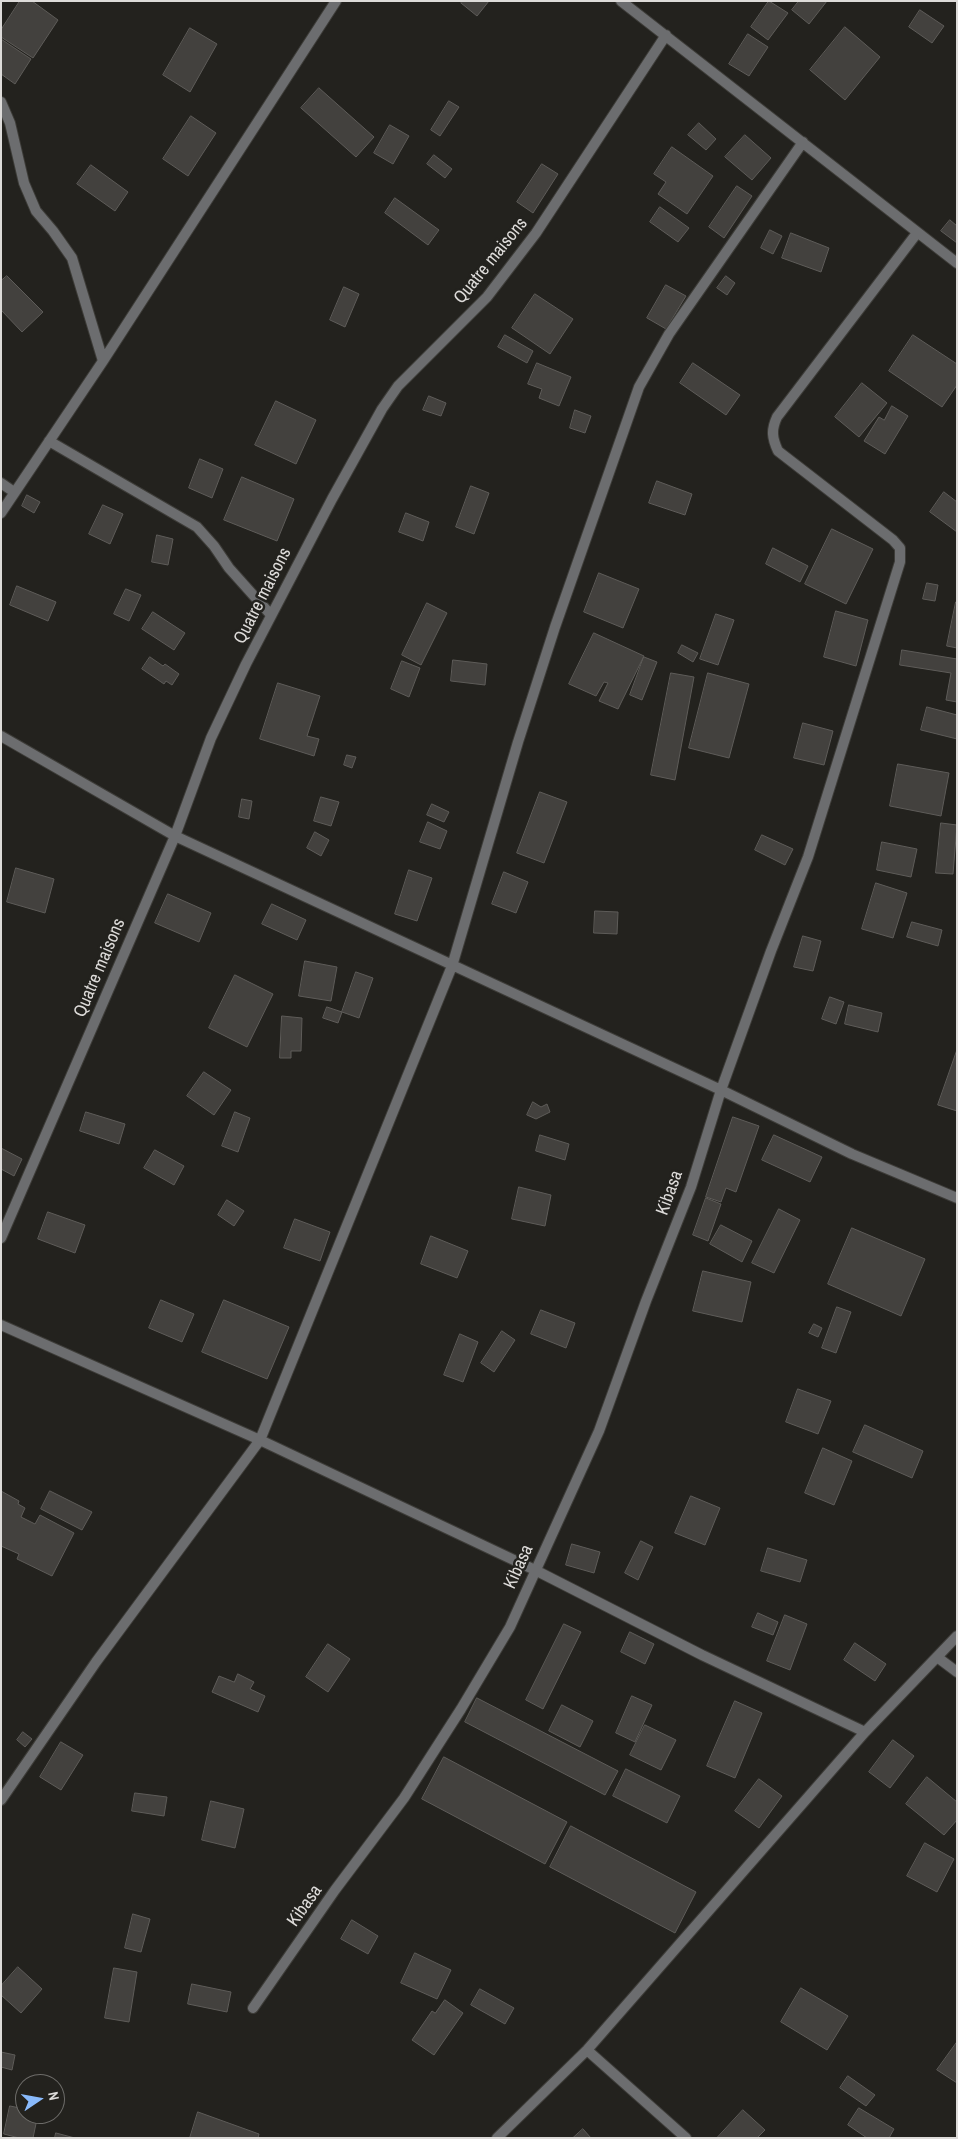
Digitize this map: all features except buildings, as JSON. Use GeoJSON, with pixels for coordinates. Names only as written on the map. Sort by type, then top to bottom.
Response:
{"type":"FeatureCollection","features":[{"type":"Feature","properties":{"kind":"street"},"geometry":{"type":"LineString","coordinates":[[1,513],[103,361],[336,1]]}},
{"type":"Feature","properties":{"kind":"street"},"geometry":{"type":"LineString","coordinates":[[621,1],[957,263]]}},
{"type":"Feature","properties":{"kind":"street","name":"Quatre maisons"},"geometry":{"type":"LineString","coordinates":[[1,1238],[175,836],[212,738],[271,615],[332,499],[382,409],[398,386],[487,297],[531,240],[666,35]]}},
{"type":"Feature","properties":{"kind":"street"},"geometry":{"type":"LineString","coordinates":[[1,102],[10,122],[24,183],[36,211],[72,258],[103,361]]}},
{"type":"Feature","properties":{"kind":"street"},"geometry":{"type":"LineString","coordinates":[[1,1800],[96,1662],[260,1440],[452,966],[518,742],[552,636],[639,387],[669,334],[803,142]]}},
{"type":"Feature","properties":{"kind":"street","name":"Kibasa"},"geometry":{"type":"LineString","coordinates":[[253,2008],[335,1890],[404,1798],[461,1710],[510,1627],[599,1431],[646,1301],[691,1187],[721,1090],[771,951],[808,857],[900,562],[900,548],[893,540],[778,452],[772,435],[773,426],[776,417],[917,233]]}},
{"type":"Feature","properties":{"kind":"street"},"geometry":{"type":"LineString","coordinates":[[49,441],[197,527],[214,546],[229,568],[271,615]]}},
{"type":"Feature","properties":{"kind":"street"},"geometry":{"type":"LineString","coordinates":[[1,483],[14,492]]}},
{"type":"Feature","properties":{"kind":"street"},"geometry":{"type":"LineString","coordinates":[[1,736],[175,836],[721,1090],[852,1154],[957,1198]]}},
{"type":"Feature","properties":{"kind":"street"},"geometry":{"type":"LineString","coordinates":[[1,1325],[260,1440],[535,1570],[702,1654],[865,1732]]}},
{"type":"Feature","properties":{"kind":"street"},"geometry":{"type":"LineString","coordinates":[[497,2138],[587,2050],[865,1732],[957,1636]]}},
{"type":"Feature","properties":{"kind":"street"},"geometry":{"type":"LineString","coordinates":[[937,1657],[957,1672]]}},
{"type":"Feature","properties":{"kind":"street"},"geometry":{"type":"LineString","coordinates":[[587,2050],[686,2138]]}}]}
